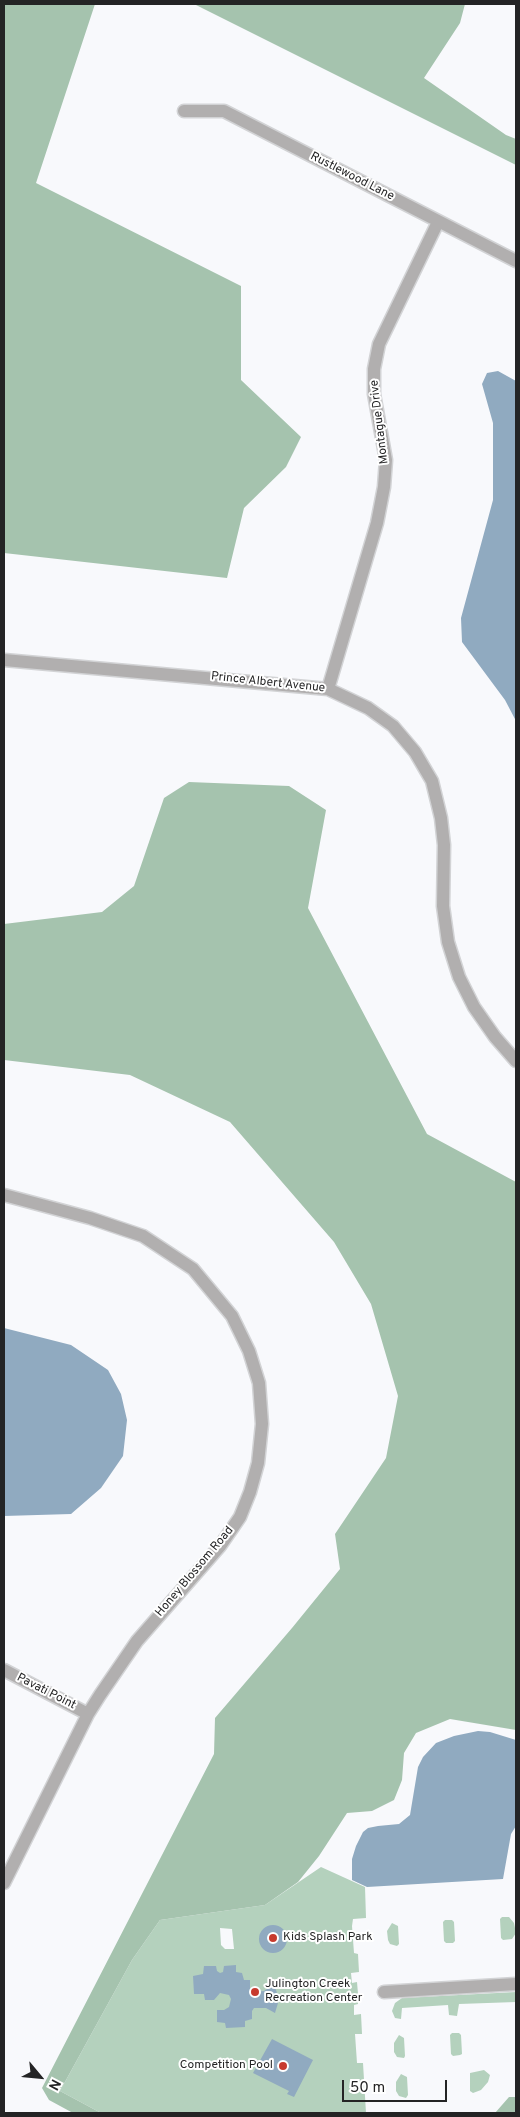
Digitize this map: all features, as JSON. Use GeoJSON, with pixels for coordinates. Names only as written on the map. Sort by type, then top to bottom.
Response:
{"type":"FeatureCollection","features":[{"type":"Feature","properties":{"kind":"street","name":"Rustlewood Lane"},"geometry":{"type":"LineString","coordinates":[[184,111],[224,111],[516,261]]}},
{"type":"Feature","properties":{"kind":"street","name":"Montague Drive"},"geometry":{"type":"LineString","coordinates":[[328,689],[376,522],[384,487],[386,460],[374,394],[374,369],[379,344],[438,222]]}},
{"type":"Feature","properties":{"kind":"street","name":"Prince Albert Avenue"},"geometry":{"type":"LineString","coordinates":[[4,660],[328,689],[368,708],[393,726],[415,752],[432,781],[441,818],[444,845],[443,906],[448,942],[459,977],[474,1007],[495,1037],[516,1061]]}},
{"type":"Feature","properties":{"kind":"street","name":"Honey Blossom Road"},"geometry":{"type":"LineString","coordinates":[[4,1195],[90,1218],[143,1236],[193,1269],[232,1316],[249,1351],[259,1383],[262,1424],[258,1463],[250,1492],[240,1517],[220,1546],[137,1642],[88,1714],[4,1884]]}},
{"type":"Feature","properties":{"kind":"street","name":"Pavati Point"},"geometry":{"type":"LineString","coordinates":[[4,1670],[88,1714]]}},
{"type":"Feature","properties":{"kind":"street"},"geometry":{"type":"LineString","coordinates":[[384,1992],[516,1984]]}},
{"type":"Feature","properties":{"kind":"green space"},"geometry":{"type":"Polygon","coordinates":[[[4,4],[95,4],[36,183],[241,286],[241,380],[301,437],[286,467],[244,508],[227,578],[4,553],[4,4]]]}},
{"type":"Feature","properties":{"kind":"green space"},"geometry":{"type":"Polygon","coordinates":[[[194,4],[465,4],[460,23],[424,78],[506,135],[516,139],[516,165],[194,4]]]}},
{"type":"Feature","properties":{"kind":"green space"},"geometry":{"type":"Polygon","coordinates":[[[189,782],[289,786],[326,810],[308,908],[427,1134],[516,1182],[516,1730],[450,1719],[416,1733],[404,1753],[402,1780],[394,1800],[372,1811],[347,1813],[319,1856],[298,1882],[265,1905],[160,1920],[132,1960],[60,2091],[101,2113],[73,2113],[49,2100],[42,2088],[214,1754],[215,1718],[340,1569],[335,1534],[386,1458],[398,1396],[371,1304],[334,1242],[230,1122],[130,1075],[4,1060],[4,924],[102,912],[134,886],[164,798],[189,782]]]}},
{"type":"Feature","properties":{"kind":"green space","name":"Julington Creek Recreation Center"},"geometry":{"type":"Polygon","coordinates":[[[321,1867],[365,1887],[366,1918],[353,1919],[352,1926],[354,1953],[358,1954],[359,1972],[351,1973],[352,1983],[357,1982],[358,1994],[358,2004],[354,2005],[354,2015],[361,2014],[362,2034],[355,2034],[357,2063],[363,2063],[366,2113],[101,2113],[60,2091],[132,1960],[160,1920],[265,1905],[321,1867]],[[220,1928],[221,1945],[225,1949],[234,1949],[232,1929],[220,1928]]]}},
{"type":"Feature","properties":{"kind":"green space"},"geometry":{"type":"Polygon","coordinates":[[[502,1917],[509,1917],[514,1923],[516,1933],[512,1939],[503,1940],[501,1938],[500,1919],[502,1917]]]}},
{"type":"Feature","properties":{"kind":"green space"},"geometry":{"type":"Polygon","coordinates":[[[445,1920],[452,1920],[454,1922],[455,1941],[453,1943],[446,1943],[444,1941],[443,1922],[445,1920]]]}},
{"type":"Feature","properties":{"kind":"green space"},"geometry":{"type":"Polygon","coordinates":[[[392,1923],[398,1926],[399,1944],[397,1946],[390,1944],[388,1940],[387,1931],[392,1923]]]}},
{"type":"Feature","properties":{"kind":"green space"},"geometry":{"type":"Polygon","coordinates":[[[516,1992],[516,2002],[459,2004],[457,2016],[449,2015],[448,2005],[402,2008],[401,2019],[395,2018],[392,2011],[395,2003],[402,1998],[516,1992]]]}},
{"type":"Feature","properties":{"kind":"green space"},"geometry":{"type":"Polygon","coordinates":[[[452,2033],[459,2033],[461,2035],[462,2054],[460,2055],[453,2056],[451,2054],[450,2035],[452,2033]]]}},
{"type":"Feature","properties":{"kind":"green space"},"geometry":{"type":"Polygon","coordinates":[[[399,2035],[404,2038],[404,2058],[397,2057],[394,2052],[394,2043],[399,2035]]]}},
{"type":"Feature","properties":{"kind":"green space"},"geometry":{"type":"Polygon","coordinates":[[[484,2070],[490,2075],[488,2082],[481,2090],[473,2093],[470,2091],[470,2073],[484,2070]]]}},
{"type":"Feature","properties":{"kind":"green space"},"geometry":{"type":"Polygon","coordinates":[[[401,2074],[407,2077],[408,2095],[406,2098],[399,2096],[396,2091],[396,2082],[401,2074]]]}},
{"type":"Feature","properties":{"kind":"green space"},"geometry":{"type":"Polygon","coordinates":[[[509,2097],[516,2097],[516,2113],[495,2113],[509,2097]]]}},
{"type":"Feature","properties":{"kind":"water"},"geometry":{"type":"Polygon","coordinates":[[[498,371],[516,381],[516,721],[505,700],[462,642],[461,618],[493,500],[493,423],[482,384],[487,373],[498,371]]]}},
{"type":"Feature","properties":{"kind":"water"},"geometry":{"type":"Polygon","coordinates":[[[4,1328],[71,1345],[108,1370],[121,1394],[127,1420],[123,1456],[101,1488],[71,1514],[4,1516],[4,1328]]]}},
{"type":"Feature","properties":{"kind":"water"},"geometry":{"type":"Polygon","coordinates":[[[478,1731],[490,1732],[516,1740],[516,1826],[511,1834],[503,1879],[367,1887],[352,1880],[352,1859],[363,1832],[368,1828],[399,1824],[410,1815],[418,1767],[423,1757],[436,1743],[454,1736],[478,1731]]]}},
{"type":"Feature","properties":{"kind":"water","name":"Kids Splash Park"},"geometry":{"type":"Polygon","coordinates":[[[273,1925],[283,1929],[287,1939],[283,1949],[273,1953],[263,1949],[259,1939],[263,1929],[273,1925]]]}},
{"type":"Feature","properties":{"kind":"water"},"geometry":{"type":"Polygon","coordinates":[[[236,1965],[236,1972],[242,1973],[244,1980],[250,1980],[250,1988],[253,1992],[264,1991],[274,1984],[278,2003],[275,2013],[266,2008],[254,2008],[252,2019],[245,2021],[245,2027],[226,2028],[225,2023],[217,2022],[217,2010],[224,2010],[229,2007],[231,1999],[229,1995],[220,1993],[214,2000],[205,2000],[204,1994],[194,1994],[193,1976],[203,1974],[204,1966],[216,1966],[217,1971],[220,1973],[223,1972],[224,1966],[236,1965]]]}},
{"type":"Feature","properties":{"kind":"water","name":"Competition Pool"},"geometry":{"type":"Polygon","coordinates":[[[272,2039],[313,2060],[294,2097],[287,2094],[289,2091],[253,2073],[272,2039]]]}},
{"type":"Feature","properties":{"kind":"place","name":"Kids Splash Park"},"geometry":{"type":"Point","coordinates":[273,1938]}},
{"type":"Feature","properties":{"kind":"place","name":"Julington Creek Recreation Center"},"geometry":{"type":"Point","coordinates":[255,1992]}},
{"type":"Feature","properties":{"kind":"place","name":"Competition Pool"},"geometry":{"type":"Point","coordinates":[283,2066]}}]}
